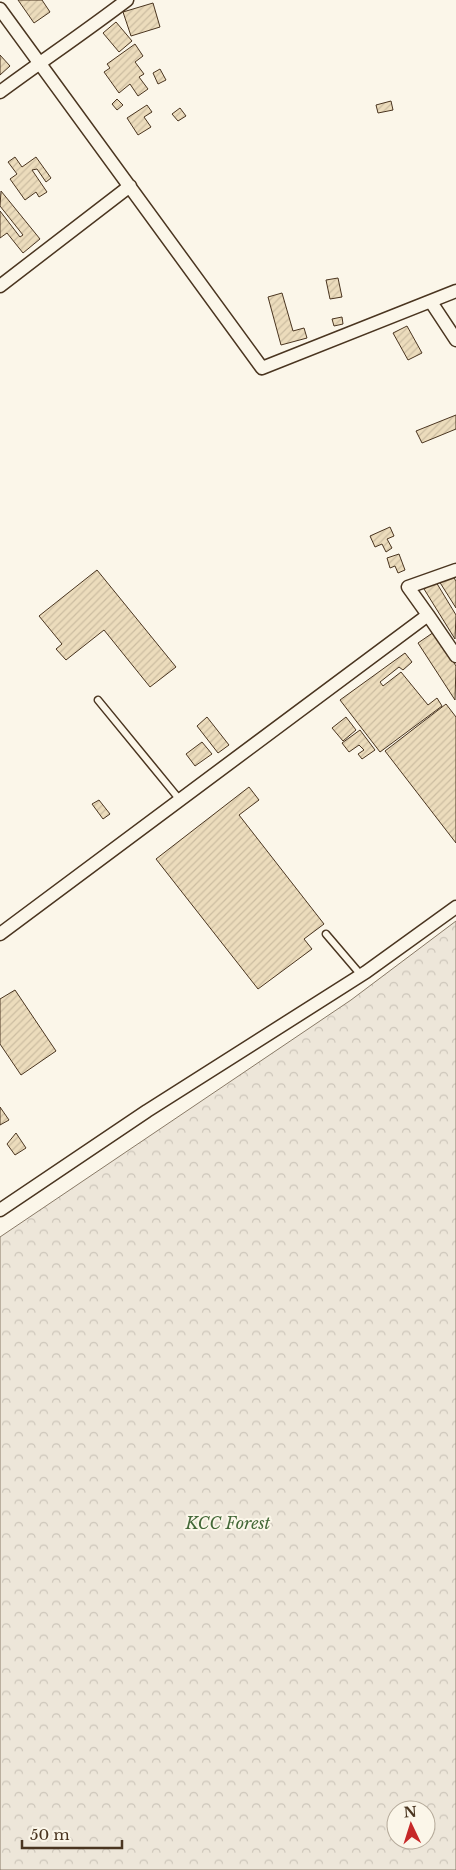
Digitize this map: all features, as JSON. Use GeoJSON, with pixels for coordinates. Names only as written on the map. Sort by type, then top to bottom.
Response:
{"type":"FeatureCollection","features":[{"type":"Feature","properties":{"kind":"street"},"geometry":{"type":"LineString","coordinates":[[0,92],[127,0]]}},
{"type":"Feature","properties":{"kind":"street"},"geometry":{"type":"LineString","coordinates":[[0,9],[262,368],[456,291]]}},
{"type":"Feature","properties":{"kind":"street"},"geometry":{"type":"LineString","coordinates":[[0,286],[130,186]]}},
{"type":"Feature","properties":{"kind":"street"},"geometry":{"type":"LineString","coordinates":[[431,302],[456,340]]}},
{"type":"Feature","properties":{"kind":"street"},"geometry":{"type":"LineString","coordinates":[[456,570],[408,587],[456,656]]}},
{"type":"Feature","properties":{"kind":"street"},"geometry":{"type":"LineString","coordinates":[[0,934],[428,615]]}},
{"type":"Feature","properties":{"kind":"street"},"geometry":{"type":"LineString","coordinates":[[0,1210],[147,1112],[361,975],[456,907]]}},
{"type":"Feature","properties":{"kind":"lane"},"geometry":{"type":"LineString","coordinates":[[98,700],[180,800]]}},
{"type":"Feature","properties":{"kind":"lane"},"geometry":{"type":"LineString","coordinates":[[326,934],[361,975]]}},
{"type":"Feature","properties":{"kind":"green space","name":"KCC Forest"},"geometry":{"type":"Polygon","coordinates":[[[456,921],[456,1870],[0,1870],[0,1237],[351,1000],[456,921]]]}},
{"type":"Feature","properties":{"kind":"building"},"geometry":{"type":"Polygon","coordinates":[[[18,0],[42,0],[50,12],[34,23],[18,0]]]}},
{"type":"Feature","properties":{"kind":"building"},"geometry":{"type":"Polygon","coordinates":[[[153,3],[160,27],[131,36],[123,12],[153,3]]]}},
{"type":"Feature","properties":{"kind":"building"},"geometry":{"type":"Polygon","coordinates":[[[116,22],[132,41],[119,52],[103,33],[116,22]]]}},
{"type":"Feature","properties":{"kind":"building"},"geometry":{"type":"Polygon","coordinates":[[[135,44],[143,56],[135,62],[144,74],[139,77],[148,89],[138,96],[130,84],[119,93],[104,72],[110,68],[107,64],[135,44]]]}},
{"type":"Feature","properties":{"kind":"building"},"geometry":{"type":"Polygon","coordinates":[[[0,55],[10,66],[0,75],[0,55]]]}},
{"type":"Feature","properties":{"kind":"building"},"geometry":{"type":"Polygon","coordinates":[[[160,69],[166,80],[158,84],[153,73],[160,69]]]}},
{"type":"Feature","properties":{"kind":"building"},"geometry":{"type":"Polygon","coordinates":[[[117,99],[123,105],[117,110],[112,104],[117,99]]]}},
{"type":"Feature","properties":{"kind":"building"},"geometry":{"type":"Polygon","coordinates":[[[391,101],[393,110],[378,113],[376,105],[391,101]]]}},
{"type":"Feature","properties":{"kind":"building"},"geometry":{"type":"Polygon","coordinates":[[[147,105],[152,112],[144,117],[151,127],[138,135],[127,118],[147,105]]]}},
{"type":"Feature","properties":{"kind":"building"},"geometry":{"type":"Polygon","coordinates":[[[180,108],[186,116],[178,121],[172,114],[180,108]]]}},
{"type":"Feature","properties":{"kind":"building"},"geometry":{"type":"Polygon","coordinates":[[[15,157],[22,167],[36,157],[51,178],[46,182],[37,169],[32,170],[47,192],[39,197],[36,192],[25,200],[10,179],[17,174],[8,162],[15,157]]]}},
{"type":"Feature","properties":{"kind":"building"},"geometry":{"type":"Polygon","coordinates":[[[1,191],[40,239],[23,253],[7,233],[0,238],[0,211],[20,237],[23,235],[0,206],[1,191]]]}},
{"type":"Feature","properties":{"kind":"building"},"geometry":{"type":"Polygon","coordinates":[[[338,278],[342,297],[330,299],[326,280],[338,278]]]}},
{"type":"Feature","properties":{"kind":"building"},"geometry":{"type":"Polygon","coordinates":[[[282,293],[293,331],[304,328],[307,338],[281,345],[268,297],[282,293]]]}},
{"type":"Feature","properties":{"kind":"building"},"geometry":{"type":"Polygon","coordinates":[[[342,317],[343,324],[334,326],[332,319],[342,317]]]}},
{"type":"Feature","properties":{"kind":"building"},"geometry":{"type":"Polygon","coordinates":[[[407,326],[422,353],[408,360],[393,333],[407,326]]]}},
{"type":"Feature","properties":{"kind":"building"},"geometry":{"type":"Polygon","coordinates":[[[456,415],[456,429],[422,443],[416,431],[456,415]]]}},
{"type":"Feature","properties":{"kind":"building"},"geometry":{"type":"Polygon","coordinates":[[[390,527],[394,536],[387,539],[392,548],[386,552],[382,544],[375,547],[370,536],[390,527]]]}},
{"type":"Feature","properties":{"kind":"building"},"geometry":{"type":"Polygon","coordinates":[[[399,554],[405,570],[398,573],[395,566],[390,568],[387,558],[399,554]]]}},
{"type":"Feature","properties":{"kind":"building"},"geometry":{"type":"Polygon","coordinates":[[[97,570],[176,667],[150,687],[104,630],[66,660],[56,649],[62,644],[39,616],[97,570]]]}},
{"type":"Feature","properties":{"kind":"building"},"geometry":{"type":"Polygon","coordinates":[[[452,575],[456,581],[456,608],[439,581],[452,575]]]}},
{"type":"Feature","properties":{"kind":"building"},"geometry":{"type":"Polygon","coordinates":[[[436,582],[456,615],[455,639],[424,589],[436,582]]]}},
{"type":"Feature","properties":{"kind":"building"},"geometry":{"type":"Polygon","coordinates":[[[434,632],[456,666],[455,700],[418,643],[434,632]]]}},
{"type":"Feature","properties":{"kind":"building"},"geometry":{"type":"Polygon","coordinates":[[[405,653],[412,662],[403,670],[399,667],[380,682],[383,686],[401,672],[428,705],[437,698],[442,706],[380,752],[340,700],[405,653]]]}},
{"type":"Feature","properties":{"kind":"building"},"geometry":{"type":"Polygon","coordinates":[[[446,704],[456,717],[456,843],[385,751],[446,704]]]}},
{"type":"Feature","properties":{"kind":"building"},"geometry":{"type":"Polygon","coordinates":[[[207,717],[229,745],[218,753],[197,726],[207,717]]]}},
{"type":"Feature","properties":{"kind":"building"},"geometry":{"type":"Polygon","coordinates":[[[346,717],[356,730],[343,741],[332,728],[346,717]]]}},
{"type":"Feature","properties":{"kind":"building"},"geometry":{"type":"Polygon","coordinates":[[[360,730],[375,750],[362,759],[358,754],[364,750],[359,745],[349,752],[342,743],[360,730]]]}},
{"type":"Feature","properties":{"kind":"building"},"geometry":{"type":"Polygon","coordinates":[[[202,742],[212,754],[195,766],[186,754],[202,742]]]}},
{"type":"Feature","properties":{"kind":"building"},"geometry":{"type":"Polygon","coordinates":[[[249,787],[259,800],[239,815],[324,924],[304,939],[312,949],[258,989],[156,859],[249,787]]]}},
{"type":"Feature","properties":{"kind":"building"},"geometry":{"type":"Polygon","coordinates":[[[99,800],[110,814],[103,819],[92,804],[99,800]]]}},
{"type":"Feature","properties":{"kind":"building"},"geometry":{"type":"Polygon","coordinates":[[[15,990],[56,1051],[21,1075],[0,1044],[0,999],[15,990]]]}},
{"type":"Feature","properties":{"kind":"building"},"geometry":{"type":"Polygon","coordinates":[[[0,1107],[9,1120],[0,1125],[0,1107]]]}},
{"type":"Feature","properties":{"kind":"building"},"geometry":{"type":"Polygon","coordinates":[[[16,1133],[26,1148],[15,1155],[7,1144],[16,1133]]]}}]}
